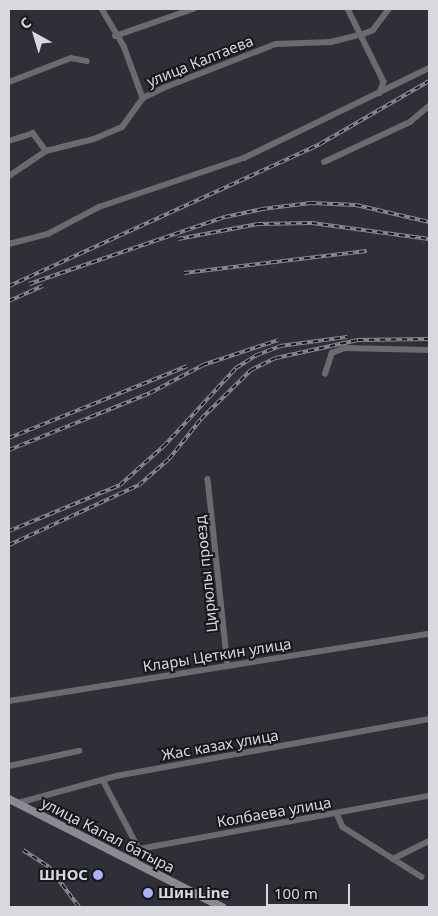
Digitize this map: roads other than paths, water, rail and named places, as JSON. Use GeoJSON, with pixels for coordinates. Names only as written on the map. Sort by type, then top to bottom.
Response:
{"type":"FeatureCollection","features":[{"type":"Feature","properties":{"kind":"main road","name":"улица Капал батыра"},"geometry":{"type":"LineString","coordinates":[[9,800],[222,907]]}},
{"type":"Feature","properties":{"kind":"street"},"geometry":{"type":"LineString","coordinates":[[102,9],[143,98]]}},
{"type":"Feature","properties":{"kind":"street"},"geometry":{"type":"LineString","coordinates":[[115,36],[193,9]]}},
{"type":"Feature","properties":{"kind":"street"},"geometry":{"type":"LineString","coordinates":[[348,9],[357,35],[384,82],[380,93]]}},
{"type":"Feature","properties":{"kind":"street","name":"улица Калтаева"},"geometry":{"type":"LineString","coordinates":[[9,176],[46,151],[122,127],[143,98],[276,44],[331,42],[373,30],[389,9]]}},
{"type":"Feature","properties":{"kind":"street"},"geometry":{"type":"LineString","coordinates":[[9,82],[71,58],[87,61]]}},
{"type":"Feature","properties":{"kind":"street"},"geometry":{"type":"LineString","coordinates":[[9,244],[48,234],[99,207],[244,158],[429,68]]}},
{"type":"Feature","properties":{"kind":"street"},"geometry":{"type":"LineString","coordinates":[[324,162],[410,122],[429,106]]}},
{"type":"Feature","properties":{"kind":"street"},"geometry":{"type":"LineString","coordinates":[[9,141],[33,133],[46,151]]}},
{"type":"Feature","properties":{"kind":"street"},"geometry":{"type":"LineString","coordinates":[[325,374],[332,352],[345,348],[429,350]]}},
{"type":"Feature","properties":{"kind":"street","name":"Цирюлы проезд"},"geometry":{"type":"LineString","coordinates":[[208,479],[228,666]]}},
{"type":"Feature","properties":{"kind":"street","name":"Клары Цеткин улица"},"geometry":{"type":"LineString","coordinates":[[9,701],[429,634]]}},
{"type":"Feature","properties":{"kind":"street","name":"Жас казах улица"},"geometry":{"type":"LineString","coordinates":[[18,804],[103,780],[429,719]]}},
{"type":"Feature","properties":{"kind":"street"},"geometry":{"type":"LineString","coordinates":[[9,766],[79,751]]}},
{"type":"Feature","properties":{"kind":"street"},"geometry":{"type":"LineString","coordinates":[[103,780],[139,849],[134,864]]}},
{"type":"Feature","properties":{"kind":"street","name":"Колбаева улица"},"geometry":{"type":"LineString","coordinates":[[139,849],[429,796]]}},
{"type":"Feature","properties":{"kind":"street"},"geometry":{"type":"LineString","coordinates":[[337,814],[343,827],[422,877]]}},
{"type":"Feature","properties":{"kind":"street"},"geometry":{"type":"LineString","coordinates":[[393,859],[429,840]]}},
{"type":"Feature","properties":{"kind":"railway"},"geometry":{"type":"LineString","coordinates":[[9,286],[320,144],[429,81]]}},
{"type":"Feature","properties":{"kind":"railway"},"geometry":{"type":"LineString","coordinates":[[29,284],[225,217],[262,209],[311,203],[356,205],[429,222]]}},
{"type":"Feature","properties":{"kind":"railway"},"geometry":{"type":"LineString","coordinates":[[178,239],[258,224],[312,223],[429,239]]}},
{"type":"Feature","properties":{"kind":"railway"},"geometry":{"type":"LineString","coordinates":[[184,273],[367,251]]}},
{"type":"Feature","properties":{"kind":"railway"},"geometry":{"type":"LineString","coordinates":[[9,301],[43,286]]}},
{"type":"Feature","properties":{"kind":"railway"},"geometry":{"type":"LineString","coordinates":[[9,531],[120,485],[164,446],[236,368],[257,355],[280,346],[347,337]]}},
{"type":"Feature","properties":{"kind":"railway"},"geometry":{"type":"LineString","coordinates":[[9,545],[139,485],[169,459],[201,419],[251,370],[276,358],[358,340],[429,339]]}},
{"type":"Feature","properties":{"kind":"railway"},"geometry":{"type":"LineString","coordinates":[[9,450],[150,393],[203,365],[278,340]]}},
{"type":"Feature","properties":{"kind":"railway"},"geometry":{"type":"LineString","coordinates":[[9,438],[187,366]]}},
{"type":"Feature","properties":{"kind":"railway"},"geometry":{"type":"LineString","coordinates":[[23,850],[49,867],[79,907]]}},
{"type":"Feature","properties":{"kind":"place","name":"ШНОС"},"geometry":{"type":"Point","coordinates":[98,875]}},
{"type":"Feature","properties":{"kind":"place","name":"Шин Line"},"geometry":{"type":"Point","coordinates":[148,893]}}]}
